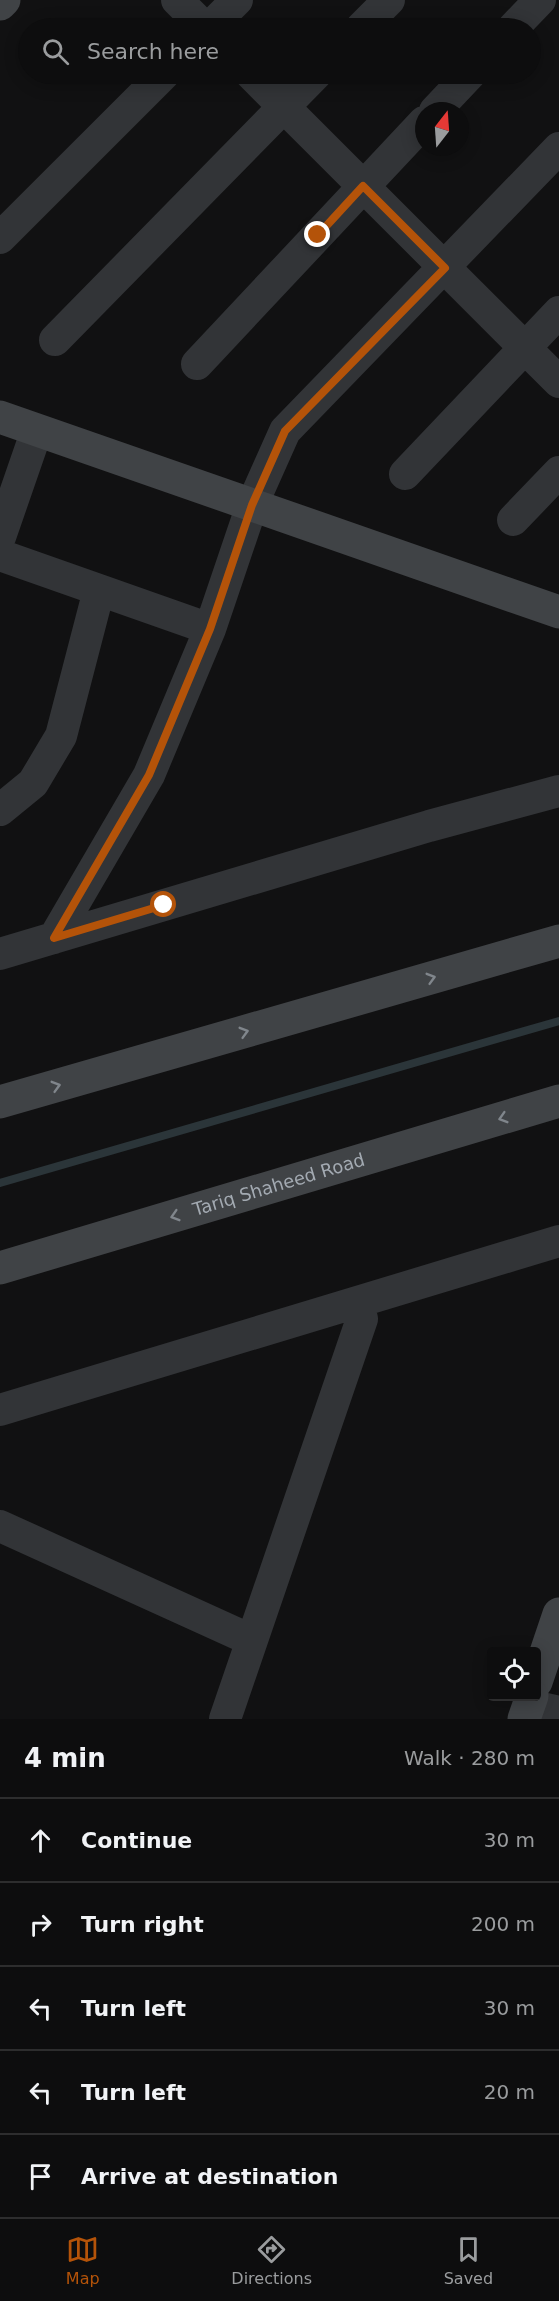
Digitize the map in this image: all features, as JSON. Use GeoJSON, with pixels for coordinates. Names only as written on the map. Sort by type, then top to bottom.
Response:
{"type":"FeatureCollection","features":[{"type":"Feature","properties":{"kind":"main road"},"geometry":{"type":"LineString","coordinates":[[0,4],[4,0]]}},
{"type":"Feature","properties":{"kind":"main road"},"geometry":{"type":"LineString","coordinates":[[0,417],[559,612]]}},
{"type":"Feature","properties":{"kind":"main road"},"geometry":{"type":"LineString","coordinates":[[0,1102],[559,941]]}},
{"type":"Feature","properties":{"kind":"main road","name":"Tariq Shaheed Road"},"geometry":{"type":"LineString","coordinates":[[0,1268],[559,1101]]}},
{"type":"Feature","properties":{"kind":"main road"},"geometry":{"type":"LineString","coordinates":[[536,1703],[559,1614]]}},
{"type":"Feature","properties":{"kind":"street"},"geometry":{"type":"LineString","coordinates":[[177,0],[196,18]]}},
{"type":"Feature","properties":{"kind":"street"},"geometry":{"type":"LineString","coordinates":[[218,18],[237,0]]}},
{"type":"Feature","properties":{"kind":"street"},"geometry":{"type":"LineString","coordinates":[[370,18],[389,0]]}},
{"type":"Feature","properties":{"kind":"street"},"geometry":{"type":"LineString","coordinates":[[523,18],[540,0]]}},
{"type":"Feature","properties":{"kind":"street"},"geometry":{"type":"LineString","coordinates":[[0,238],[154,84]]}},
{"type":"Feature","properties":{"kind":"street"},"geometry":{"type":"LineString","coordinates":[[261,84],[559,382]]}},
{"type":"Feature","properties":{"kind":"street"},"geometry":{"type":"LineString","coordinates":[[55,340],[306,84]]}},
{"type":"Feature","properties":{"kind":"street"},"geometry":{"type":"LineString","coordinates":[[444,102],[461,84]]}},
{"type":"Feature","properties":{"kind":"street"},"geometry":{"type":"LineString","coordinates":[[197,364],[415,131]]}},
{"type":"Feature","properties":{"kind":"street"},"geometry":{"type":"LineString","coordinates":[[54,938],[149,775],[210,629],[252,505],[285,431],[559,148]]}},
{"type":"Feature","properties":{"kind":"street"},"geometry":{"type":"LineString","coordinates":[[405,474],[559,312]]}},
{"type":"Feature","properties":{"kind":"street"},"geometry":{"type":"LineString","coordinates":[[0,537],[37,430]]}},
{"type":"Feature","properties":{"kind":"street"},"geometry":{"type":"LineString","coordinates":[[513,520],[559,472]]}},
{"type":"Feature","properties":{"kind":"street"},"geometry":{"type":"LineString","coordinates":[[0,555],[210,629]]}},
{"type":"Feature","properties":{"kind":"street"},"geometry":{"type":"LineString","coordinates":[[0,810],[33,783],[61,736],[99,590]]}},
{"type":"Feature","properties":{"kind":"street"},"geometry":{"type":"LineString","coordinates":[[0,954],[429,826],[559,791]]}},
{"type":"Feature","properties":{"kind":"street"},"geometry":{"type":"LineString","coordinates":[[0,1410],[559,1241]]}},
{"type":"Feature","properties":{"kind":"street"},"geometry":{"type":"LineString","coordinates":[[225,1719],[362,1319],[358,1303]]}},
{"type":"Feature","properties":{"kind":"street"},"geometry":{"type":"LineString","coordinates":[[0,1526],[251,1640]]}},
{"type":"Feature","properties":{"kind":"waterway"},"geometry":{"type":"LineString","coordinates":[[0,1183],[559,1021]]}},
{"type":"Feature","properties":{"kind":"route"},"geometry":{"type":"LineString","coordinates":[[164,905],[54,938],[149,775],[210,629],[252,505],[285,431],[445,268],[363,186],[318,235]]}}]}
